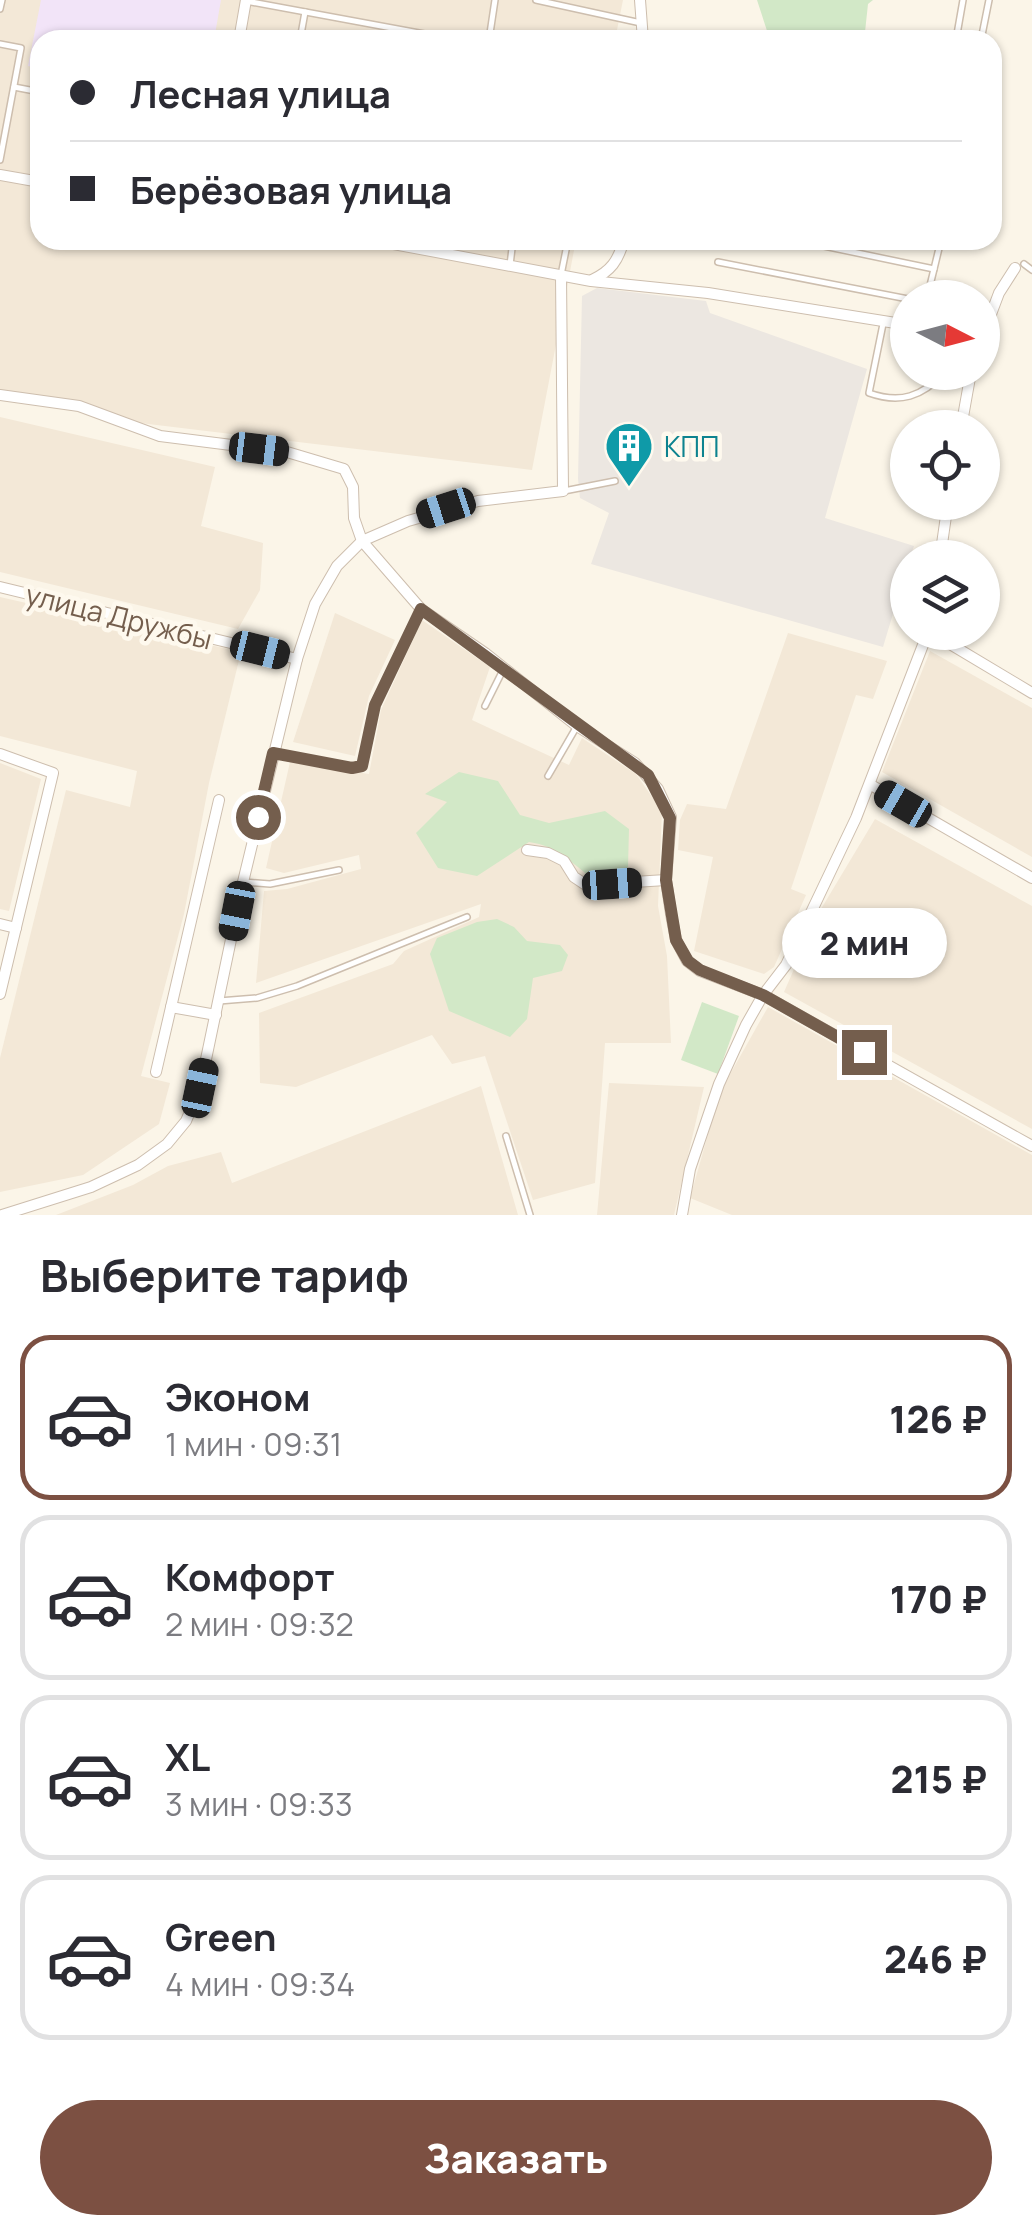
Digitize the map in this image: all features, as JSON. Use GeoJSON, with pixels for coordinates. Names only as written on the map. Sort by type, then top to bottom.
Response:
{"type":"FeatureCollection","features":[{"type":"Feature","properties":{"kind":"street"},"geometry":{"type":"LineString","coordinates":[[241,30],[246,0]]}},
{"type":"Feature","properties":{"kind":"street"},"geometry":{"type":"LineString","coordinates":[[640,0],[642,30]]}},
{"type":"Feature","properties":{"kind":"street"},"geometry":{"type":"LineString","coordinates":[[0,175],[30,180]]}},
{"type":"Feature","properties":{"kind":"street"},"geometry":{"type":"LineString","coordinates":[[427,250],[591,280],[708,293],[890,322]]}},
{"type":"Feature","properties":{"kind":"street"},"geometry":{"type":"LineString","coordinates":[[591,280],[610,271],[621,250]]}},
{"type":"Feature","properties":{"kind":"street"},"geometry":{"type":"LineString","coordinates":[[1000,291],[1020,266]]}},
{"type":"Feature","properties":{"kind":"street"},"geometry":{"type":"LineString","coordinates":[[2,1215],[92,1187],[138,1164],[167,1144],[186,1122],[200,1088],[243,882],[296,659],[315,604],[337,566],[362,541],[446,508],[564,491],[561,275]]}},
{"type":"Feature","properties":{"kind":"street"},"geometry":{"type":"LineString","coordinates":[[0,394],[79,406],[160,436],[288,452],[344,469],[353,486],[354,518],[362,541],[421,609],[485,653],[577,726],[635,762],[658,789],[670,818],[666,880],[676,940],[688,961],[700,970],[763,995],[1032,1146]]}},
{"type":"Feature","properties":{"kind":"street","name":"улица Дружбы"},"geometry":{"type":"LineString","coordinates":[[0,587],[296,659]]}},
{"type":"Feature","properties":{"kind":"street"},"geometry":{"type":"LineString","coordinates":[[682,1215],[690,1169],[719,1084],[763,995],[786,965],[870,785],[922,650]]}},
{"type":"Feature","properties":{"kind":"street"},"geometry":{"type":"LineString","coordinates":[[959,650],[1032,693]]}},
{"type":"Feature","properties":{"kind":"street"},"geometry":{"type":"LineString","coordinates":[[0,754],[52,773],[0,994]]}},
{"type":"Feature","properties":{"kind":"street"},"geometry":{"type":"LineString","coordinates":[[870,785],[1032,878]]}},
{"type":"Feature","properties":{"kind":"street"},"geometry":{"type":"LineString","coordinates":[[156,1072],[219,800]]}},
{"type":"Feature","properties":{"kind":"street"},"geometry":{"type":"LineString","coordinates":[[528,850],[564,861],[574,878],[586,886],[666,880]]}},
{"type":"Feature","properties":{"kind":"street"},"geometry":{"type":"LineString","coordinates":[[0,924],[16,928]]}},
{"type":"Feature","properties":{"kind":"street"},"geometry":{"type":"LineString","coordinates":[[171,1007],[216,1015]]}},
{"type":"Feature","properties":{"kind":"lane"},"geometry":{"type":"LineString","coordinates":[[0,9],[2,0]]}},
{"type":"Feature","properties":{"kind":"lane"},"geometry":{"type":"LineString","coordinates":[[246,0],[403,30]]}},
{"type":"Feature","properties":{"kind":"lane"},"geometry":{"type":"LineString","coordinates":[[491,30],[496,0]]}},
{"type":"Feature","properties":{"kind":"lane"},"geometry":{"type":"LineString","coordinates":[[536,0],[641,24]]}},
{"type":"Feature","properties":{"kind":"lane"},"geometry":{"type":"LineString","coordinates":[[958,30],[963,0]]}},
{"type":"Feature","properties":{"kind":"lane"},"geometry":{"type":"LineString","coordinates":[[983,30],[989,0]]}},
{"type":"Feature","properties":{"kind":"lane"},"geometry":{"type":"LineString","coordinates":[[302,30],[305,12]]}},
{"type":"Feature","properties":{"kind":"lane"},"geometry":{"type":"LineString","coordinates":[[0,44],[21,48],[0,160]]}},
{"type":"Feature","properties":{"kind":"lane"},"geometry":{"type":"LineString","coordinates":[[14,87],[30,90]]}},
{"type":"Feature","properties":{"kind":"lane"},"geometry":{"type":"LineString","coordinates":[[0,108],[9,110]]}},
{"type":"Feature","properties":{"kind":"lane"},"geometry":{"type":"LineString","coordinates":[[510,265],[512,250]]}},
{"type":"Feature","properties":{"kind":"lane"},"geometry":{"type":"LineString","coordinates":[[561,275],[566,250]]}},
{"type":"Feature","properties":{"kind":"lane"},"geometry":{"type":"LineString","coordinates":[[842,250],[934,269]]}},
{"type":"Feature","properties":{"kind":"lane"},"geometry":{"type":"LineString","coordinates":[[931,280],[939,250]]}},
{"type":"Feature","properties":{"kind":"lane"},"geometry":{"type":"LineString","coordinates":[[718,262],[890,295]]}},
{"type":"Feature","properties":{"kind":"lane"},"geometry":{"type":"LineString","coordinates":[[1020,266],[1032,270]]}},
{"type":"Feature","properties":{"kind":"lane"},"geometry":{"type":"LineString","coordinates":[[883,321],[868,393],[890,400],[917,396],[924,390]]}},
{"type":"Feature","properties":{"kind":"lane"},"geometry":{"type":"LineString","coordinates":[[564,491],[616,481]]}},
{"type":"Feature","properties":{"kind":"lane"},"geometry":{"type":"LineString","coordinates":[[273,753],[352,768],[362,766],[375,705],[421,609]]}},
{"type":"Feature","properties":{"kind":"lane"},"geometry":{"type":"LineString","coordinates":[[485,706],[502,670]]}},
{"type":"Feature","properties":{"kind":"lane"},"geometry":{"type":"LineString","coordinates":[[548,776],[577,726]]}},
{"type":"Feature","properties":{"kind":"lane"},"geometry":{"type":"LineString","coordinates":[[243,882],[270,884],[340,870]]}},
{"type":"Feature","properties":{"kind":"lane"},"geometry":{"type":"LineString","coordinates":[[219,1000],[256,998],[297,986],[467,917]]}},
{"type":"Feature","properties":{"kind":"lane"},"geometry":{"type":"LineString","coordinates":[[506,1136],[530,1215]]}},
{"type":"Feature","properties":{"kind":"shaded area"},"geometry":{"type":"Polygon","coordinates":[[[0,0],[623,0],[617,30],[30,30],[30,250],[574,250],[532,470],[107,419],[0,393],[0,0]]]}},
{"type":"Feature","properties":{"kind":"shaded area"},"geometry":{"type":"Polygon","coordinates":[[[41,0],[221,0],[216,30],[35,30],[41,0]]]}},
{"type":"Feature","properties":{"kind":"shaded area"},"geometry":{"type":"Polygon","coordinates":[[[597,288],[706,301],[710,313],[867,369],[825,518],[895,540],[890,540],[890,624],[883,647],[591,564],[609,513],[580,498],[582,296],[597,288]]]}},
{"type":"Feature","properties":{"kind":"shaded area"},"geometry":{"type":"Polygon","coordinates":[[[0,417],[215,467],[201,526],[263,543],[260,590],[238,629],[0,572],[0,417]]]}},
{"type":"Feature","properties":{"kind":"shaded area"},"geometry":{"type":"Polygon","coordinates":[[[0,597],[241,652],[209,783],[184,914],[141,1076],[170,1083],[159,1124],[83,1175],[0,1192],[0,1058],[66,790],[130,807],[137,771],[0,736],[0,597]]]}},
{"type":"Feature","properties":{"kind":"shaded area"},"geometry":{"type":"Polygon","coordinates":[[[335,613],[395,640],[369,696],[355,756],[293,742],[335,613]]]}},
{"type":"Feature","properties":{"kind":"shaded area"},"geometry":{"type":"Polygon","coordinates":[[[422,620],[490,667],[472,720],[569,765],[582,738],[636,774],[662,811],[658,906],[667,956],[671,1043],[605,1043],[595,1183],[533,1200],[485,1056],[452,1064],[432,1035],[296,1087],[260,1083],[259,1013],[393,964],[404,951],[479,917],[481,904],[256,983],[264,891],[287,889],[361,869],[359,855],[284,873],[266,868],[290,762],[369,774],[381,710],[422,620]]]}},
{"type":"Feature","properties":{"kind":"shaded area"},"geometry":{"type":"Polygon","coordinates":[[[788,633],[887,661],[873,699],[856,695],[791,889],[806,895],[774,967],[764,974],[694,951],[713,857],[678,850],[680,820],[687,804],[726,809],[788,633]]]}},
{"type":"Feature","properties":{"kind":"shaded area"},"geometry":{"type":"Polygon","coordinates":[[[930,651],[1032,708],[1032,857],[882,772],[930,651]]]}},
{"type":"Feature","properties":{"kind":"shaded area"},"geometry":{"type":"Polygon","coordinates":[[[0,763],[41,779],[9,911],[0,909],[0,763]]]}},
{"type":"Feature","properties":{"kind":"shaded area"},"geometry":{"type":"Polygon","coordinates":[[[875,819],[1032,906],[1032,1129],[784,992],[818,914],[875,819]]]}},
{"type":"Feature","properties":{"kind":"shaded area"},"geometry":{"type":"Polygon","coordinates":[[[768,1007],[1032,1155],[1032,1215],[732,1215],[690,1198],[720,1092],[768,1007]]]}},
{"type":"Feature","properties":{"kind":"shaded area"},"geometry":{"type":"Polygon","coordinates":[[[609,1083],[704,1087],[674,1215],[597,1215],[609,1083]]]}},
{"type":"Feature","properties":{"kind":"shaded area"},"geometry":{"type":"Polygon","coordinates":[[[481,1086],[518,1215],[56,1215],[133,1185],[168,1166],[221,1152],[232,1183],[481,1086]]]}},
{"type":"Feature","properties":{"kind":"green space"},"geometry":{"type":"Polygon","coordinates":[[[757,0],[873,0],[868,4],[865,30],[767,30],[757,0]]]}},
{"type":"Feature","properties":{"kind":"green space"},"geometry":{"type":"Polygon","coordinates":[[[459,772],[498,781],[520,815],[549,823],[605,811],[629,829],[628,867],[616,875],[593,879],[556,851],[529,842],[477,876],[438,868],[416,833],[447,802],[425,794],[459,772]]]}},
{"type":"Feature","properties":{"kind":"green space"},"geometry":{"type":"Polygon","coordinates":[[[497,919],[514,927],[527,941],[560,945],[568,955],[562,971],[533,978],[527,1019],[510,1037],[449,1011],[430,954],[437,938],[477,922],[497,919]]]}},
{"type":"Feature","properties":{"kind":"green space"},"geometry":{"type":"Polygon","coordinates":[[[702,1002],[739,1016],[718,1074],[681,1060],[702,1002]]]}},
{"type":"Feature","properties":{"kind":"place","name":"КПП"},"geometry":{"type":"Point","coordinates":[629,488]}},
{"type":"Feature","properties":{"kind":"route"},"geometry":{"type":"LineString","coordinates":[[258,817],[273,753],[352,768],[362,766],[375,705],[421,609],[648,775],[670,818],[666,880],[676,940],[688,961],[700,970],[763,995],[864,1052]]}}]}
